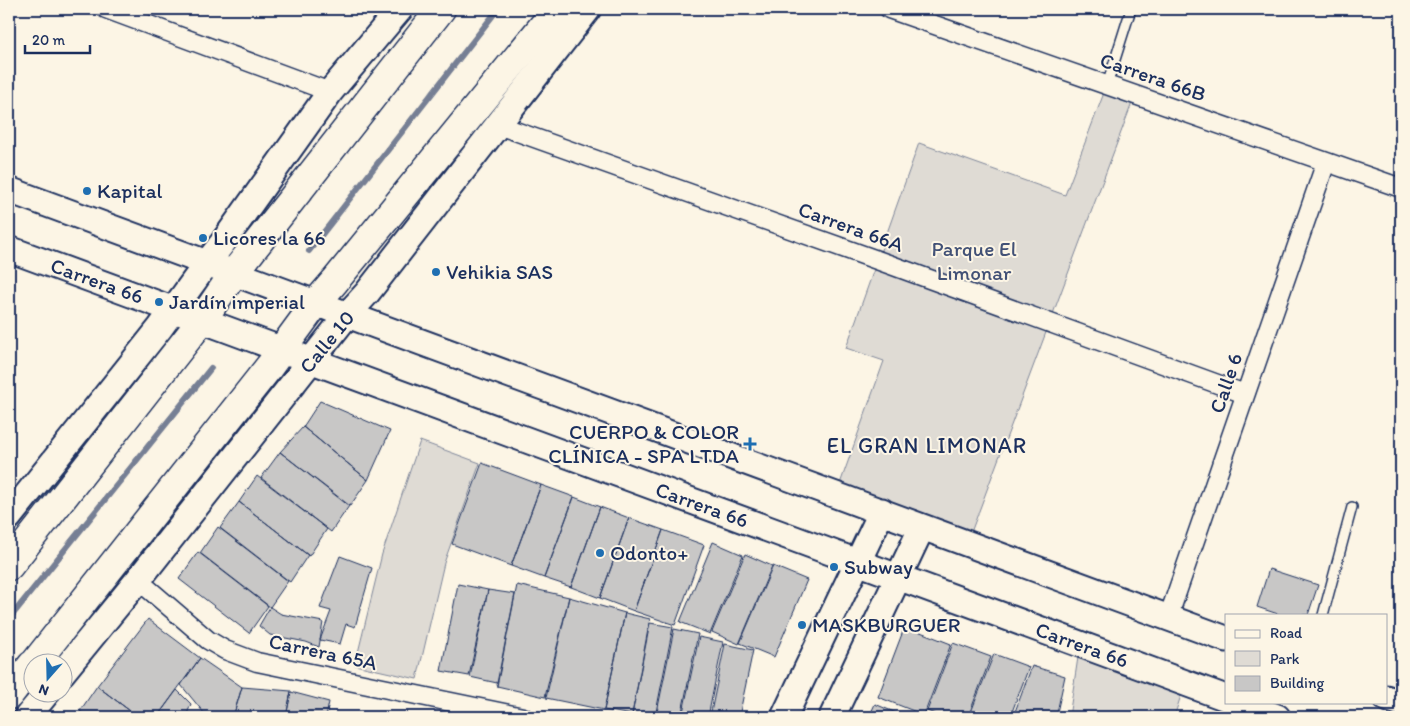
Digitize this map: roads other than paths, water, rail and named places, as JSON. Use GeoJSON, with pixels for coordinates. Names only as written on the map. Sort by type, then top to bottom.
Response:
{"type":"FeatureCollection","features":[{"type":"Feature","properties":{"kind":"main road"},"geometry":{"type":"LineString","coordinates":[[9,517],[154,336],[330,92],[400,9]]}},
{"type":"Feature","properties":{"kind":"main road"},"geometry":{"type":"LineString","coordinates":[[9,566],[202,320],[234,273],[441,9]]}},
{"type":"Feature","properties":{"kind":"main road","name":"Calle 10"},"geometry":{"type":"LineString","coordinates":[[41,654],[269,367],[316,303],[336,281],[557,9]]}},
{"type":"Feature","properties":{"kind":"main road","name":"Calle 10"},"geometry":{"type":"LineString","coordinates":[[72,661],[347,315],[367,293],[588,9]]}},
{"type":"Feature","properties":{"kind":"main road"},"geometry":{"type":"LineString","coordinates":[[9,190],[1225,639]]}},
{"type":"Feature","properties":{"kind":"main road","name":"Carrera 66"},"geometry":{"type":"LineString","coordinates":[[9,248],[1225,698]]}},
{"type":"Feature","properties":{"kind":"main road"},"geometry":{"type":"LineString","coordinates":[[784,717],[882,512]]}},
{"type":"Feature","properties":{"kind":"main road"},"geometry":{"type":"LineString","coordinates":[[832,717],[900,577],[922,527]]}},
{"type":"Feature","properties":{"kind":"main road","name":"Calle 10"},"geometry":{"type":"LineString","coordinates":[[9,695],[22,678]]}},
{"type":"Feature","properties":{"kind":"main road"},"geometry":{"type":"LineString","coordinates":[[1388,699],[1401,703]]}},
{"type":"Feature","properties":{"kind":"main road"},"geometry":{"type":"LineString","coordinates":[[27,717],[38,704]]}},
{"type":"Feature","properties":{"kind":"main road"},"geometry":{"type":"LineString","coordinates":[[1242,704],[1277,717]]}},
{"type":"Feature","properties":{"kind":"street"},"geometry":{"type":"LineString","coordinates":[[106,9],[330,92]]}},
{"type":"Feature","properties":{"kind":"street","name":"Carrera 66B"},"geometry":{"type":"LineString","coordinates":[[889,9],[1401,188]]}},
{"type":"Feature","properties":{"kind":"street","name":"Carrera 66A"},"geometry":{"type":"LineString","coordinates":[[498,124],[1245,394]]}},
{"type":"Feature","properties":{"kind":"street","name":"Calle 6"},"geometry":{"type":"LineString","coordinates":[[1168,618],[1326,162]]}},
{"type":"Feature","properties":{"kind":"street","name":"Carrera 65A"},"geometry":{"type":"LineString","coordinates":[[138,580],[208,640],[225,650],[257,662],[522,717]]}},
{"type":"Feature","properties":{"kind":"lane"},"geometry":{"type":"LineString","coordinates":[[1106,85],[1131,9]]}},
{"type":"Feature","properties":{"kind":"lane"},"geometry":{"type":"LineString","coordinates":[[1323,614],[1352,507]]}},
{"type":"Feature","properties":{"kind":"waterway"},"geometry":{"type":"LineString","coordinates":[[309,251],[498,9]]}},
{"type":"Feature","properties":{"kind":"waterway"},"geometry":{"type":"LineString","coordinates":[[9,619],[211,368]]}},
{"type":"Feature","properties":{"kind":"place","name":"Kapital"},"geometry":{"type":"Point","coordinates":[87,191]}},
{"type":"Feature","properties":{"kind":"place","name":"Licores la 66"},"geometry":{"type":"Point","coordinates":[203,238]}},
{"type":"Feature","properties":{"kind":"place","name":"Vehikia SAS"},"geometry":{"type":"Point","coordinates":[436,272]}},
{"type":"Feature","properties":{"kind":"place","name":"Jardín imperial"},"geometry":{"type":"Point","coordinates":[159,302]}},
{"type":"Feature","properties":{"kind":"place","name":"CUERPO & COLOR CLÍNICA - SPA LTDA"},"geometry":{"type":"Point","coordinates":[750,444]}},
{"type":"Feature","properties":{"kind":"place","name":"Odonto+"},"geometry":{"type":"Point","coordinates":[600,553]}},
{"type":"Feature","properties":{"kind":"place","name":"Subway"},"geometry":{"type":"Point","coordinates":[834,567]}},
{"type":"Feature","properties":{"kind":"place","name":"MASKBURGUER"},"geometry":{"type":"Point","coordinates":[802,625]}},
{"type":"Feature","properties":{"kind":"district","name":"EL GRAN LIMONAR"},"geometry":{"type":"Point","coordinates":[927,445]}},
{"type":"Feature","properties":{"kind":"park label","name":"Parque El Limonar"},"geometry":{"type":"Point","coordinates":[974,261]}}]}
